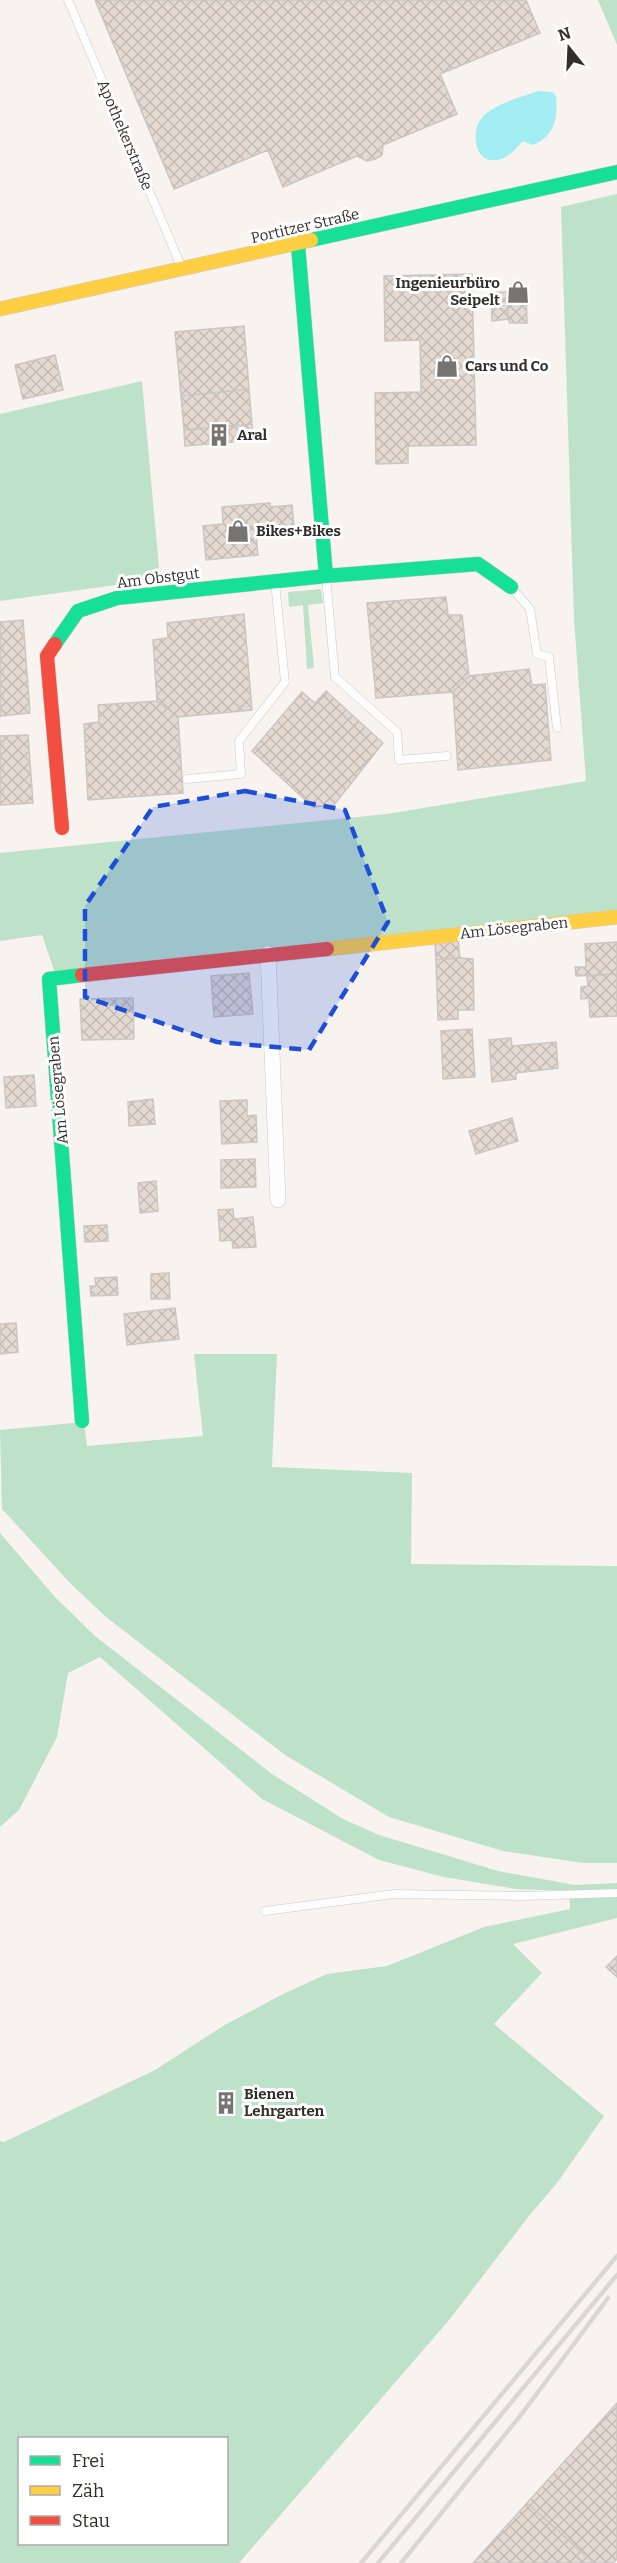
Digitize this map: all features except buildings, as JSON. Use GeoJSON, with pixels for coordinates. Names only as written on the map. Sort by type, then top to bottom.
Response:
{"type":"FeatureCollection","features":[{"type":"Feature","properties":{"kind":"street","name":"Portitzer Straße"},"geometry":{"type":"LineString","coordinates":[[0,309],[298,245],[617,172]]}},
{"type":"Feature","properties":{"kind":"street"},"geometry":{"type":"LineString","coordinates":[[298,245],[326,576]]}},
{"type":"Feature","properties":{"kind":"street","name":"Am Obstgut"},"geometry":{"type":"LineString","coordinates":[[62,828],[47,656],[78,612],[117,598],[326,576],[478,564],[511,587]]}},
{"type":"Feature","properties":{"kind":"street","name":"Am Lösegraben"},"geometry":{"type":"LineString","coordinates":[[82,1421],[49,979],[617,917]]}},
{"type":"Feature","properties":{"kind":"street"},"geometry":{"type":"LineString","coordinates":[[268,954],[278,1200]]}},
{"type":"Feature","properties":{"kind":"street"},"geometry":{"type":"LineString","coordinates":[[78,1370],[94,1369]]}},
{"type":"Feature","properties":{"kind":"lane","name":"Apothekerstraße"},"geometry":{"type":"LineString","coordinates":[[68,0],[182,270]]}},
{"type":"Feature","properties":{"kind":"lane"},"geometry":{"type":"LineString","coordinates":[[326,576],[335,677],[396,732],[399,760],[447,756]]}},
{"type":"Feature","properties":{"kind":"lane"},"geometry":{"type":"LineString","coordinates":[[187,779],[242,774],[239,741],[285,682],[275,581]]}},
{"type":"Feature","properties":{"kind":"lane"},"geometry":{"type":"LineString","coordinates":[[511,587],[530,609],[537,654],[549,657],[556,728]]}},
{"type":"Feature","properties":{"kind":"lane"},"geometry":{"type":"LineString","coordinates":[[265,1911],[394,1894],[523,1896],[617,1893]]}},
{"type":"Feature","properties":{"kind":"highlighted area"},"geometry":{"type":"Polygon","coordinates":[[[245,791],[345,810],[388,922],[309,1050],[217,1042],[85,997],[85,906],[153,807],[245,791]]]}},
{"type":"Feature","properties":{"kind":"green space"},"geometry":{"type":"Polygon","coordinates":[[[598,0],[617,0],[617,45],[598,0]]]}},
{"type":"Feature","properties":{"kind":"green space"},"geometry":{"type":"Polygon","coordinates":[[[617,194],[617,918],[58,982],[42,935],[0,941],[0,853],[387,814],[586,781],[574,619],[561,207],[617,194]]]}},
{"type":"Feature","properties":{"kind":"green space"},"geometry":{"type":"Polygon","coordinates":[[[142,381],[160,579],[0,601],[0,414],[142,381]]]}},
{"type":"Feature","properties":{"kind":"green space"},"geometry":{"type":"Polygon","coordinates":[[[321,589],[323,603],[308,605],[314,668],[307,669],[303,605],[289,607],[288,592],[321,589]]]}},
{"type":"Feature","properties":{"kind":"green space"},"geometry":{"type":"Polygon","coordinates":[[[194,1354],[277,1354],[272,1467],[412,1473],[411,1564],[617,1566],[617,1863],[583,1863],[503,1851],[389,1817],[285,1755],[106,1617],[70,1583],[2,1509],[0,1430],[84,1422],[87,1446],[203,1436],[194,1354]]]}},
{"type":"Feature","properties":{"kind":"green space"},"geometry":{"type":"Polygon","coordinates":[[[0,1533],[55,1597],[95,1636],[272,1774],[343,1819],[379,1835],[498,1871],[575,1885],[617,1883],[617,1918],[513,1944],[542,1973],[494,2024],[604,2116],[557,2183],[450,2319],[239,2563],[0,2563],[0,2141],[4,2142],[155,2070],[223,2026],[327,1974],[387,1966],[484,1927],[570,1909],[569,1891],[516,1889],[444,1877],[379,1860],[262,1799],[100,1657],[68,1673],[57,1737],[19,1810],[0,1827],[0,1533]]]}},
{"type":"Feature","properties":{"kind":"water"},"geometry":{"type":"Polygon","coordinates":[[[539,91],[552,92],[556,96],[554,125],[546,136],[533,145],[523,141],[505,158],[489,160],[483,157],[477,146],[476,131],[485,114],[499,105],[539,91]]]}},
{"type":"Feature","properties":{"kind":"railway"},"geometry":{"type":"LineString","coordinates":[[361,2563],[617,2256]]}},
{"type":"Feature","properties":{"kind":"railway"},"geometry":{"type":"LineString","coordinates":[[378,2563],[617,2275]]}},
{"type":"Feature","properties":{"kind":"railway"},"geometry":{"type":"LineString","coordinates":[[401,2563],[524,2411],[608,2298]]}},
{"type":"Feature","properties":{"kind":"traffic: fast"},"geometry":{"type":"LineString","coordinates":[[311,240],[617,172]]}},
{"type":"Feature","properties":{"kind":"traffic: fast"},"geometry":{"type":"LineString","coordinates":[[298,245],[326,576]]}},
{"type":"Feature","properties":{"kind":"traffic: fast"},"geometry":{"type":"LineString","coordinates":[[55,644],[78,611],[117,598],[326,576],[478,564],[511,587]]}},
{"type":"Feature","properties":{"kind":"traffic: fast"},"geometry":{"type":"LineString","coordinates":[[82,975],[49,979],[82,1421]]}},
{"type":"Feature","properties":{"kind":"traffic: slow"},"geometry":{"type":"LineString","coordinates":[[0,309],[311,240]]}},
{"type":"Feature","properties":{"kind":"traffic: slow"},"geometry":{"type":"LineString","coordinates":[[327,949],[617,917]]}},
{"type":"Feature","properties":{"kind":"traffic: jam"},"geometry":{"type":"LineString","coordinates":[[55,644],[47,656],[62,828]]}},
{"type":"Feature","properties":{"kind":"traffic: jam"},"geometry":{"type":"LineString","coordinates":[[82,975],[327,949]]}},
{"type":"Feature","properties":{"kind":"place","name":"Ingenieurbüro Seipelt"},"geometry":{"type":"Point","coordinates":[518,292]}},
{"type":"Feature","properties":{"kind":"place","name":"Cars und Co"},"geometry":{"type":"Point","coordinates":[447,366]}},
{"type":"Feature","properties":{"kind":"place","name":"Aral"},"geometry":{"type":"Point","coordinates":[219,435]}},
{"type":"Feature","properties":{"kind":"place","name":"Bikes+Bikes"},"geometry":{"type":"Point","coordinates":[238,531]}},
{"type":"Feature","properties":{"kind":"place","name":"Bienen Lehrgarten"},"geometry":{"type":"Point","coordinates":[226,2103]}}]}
